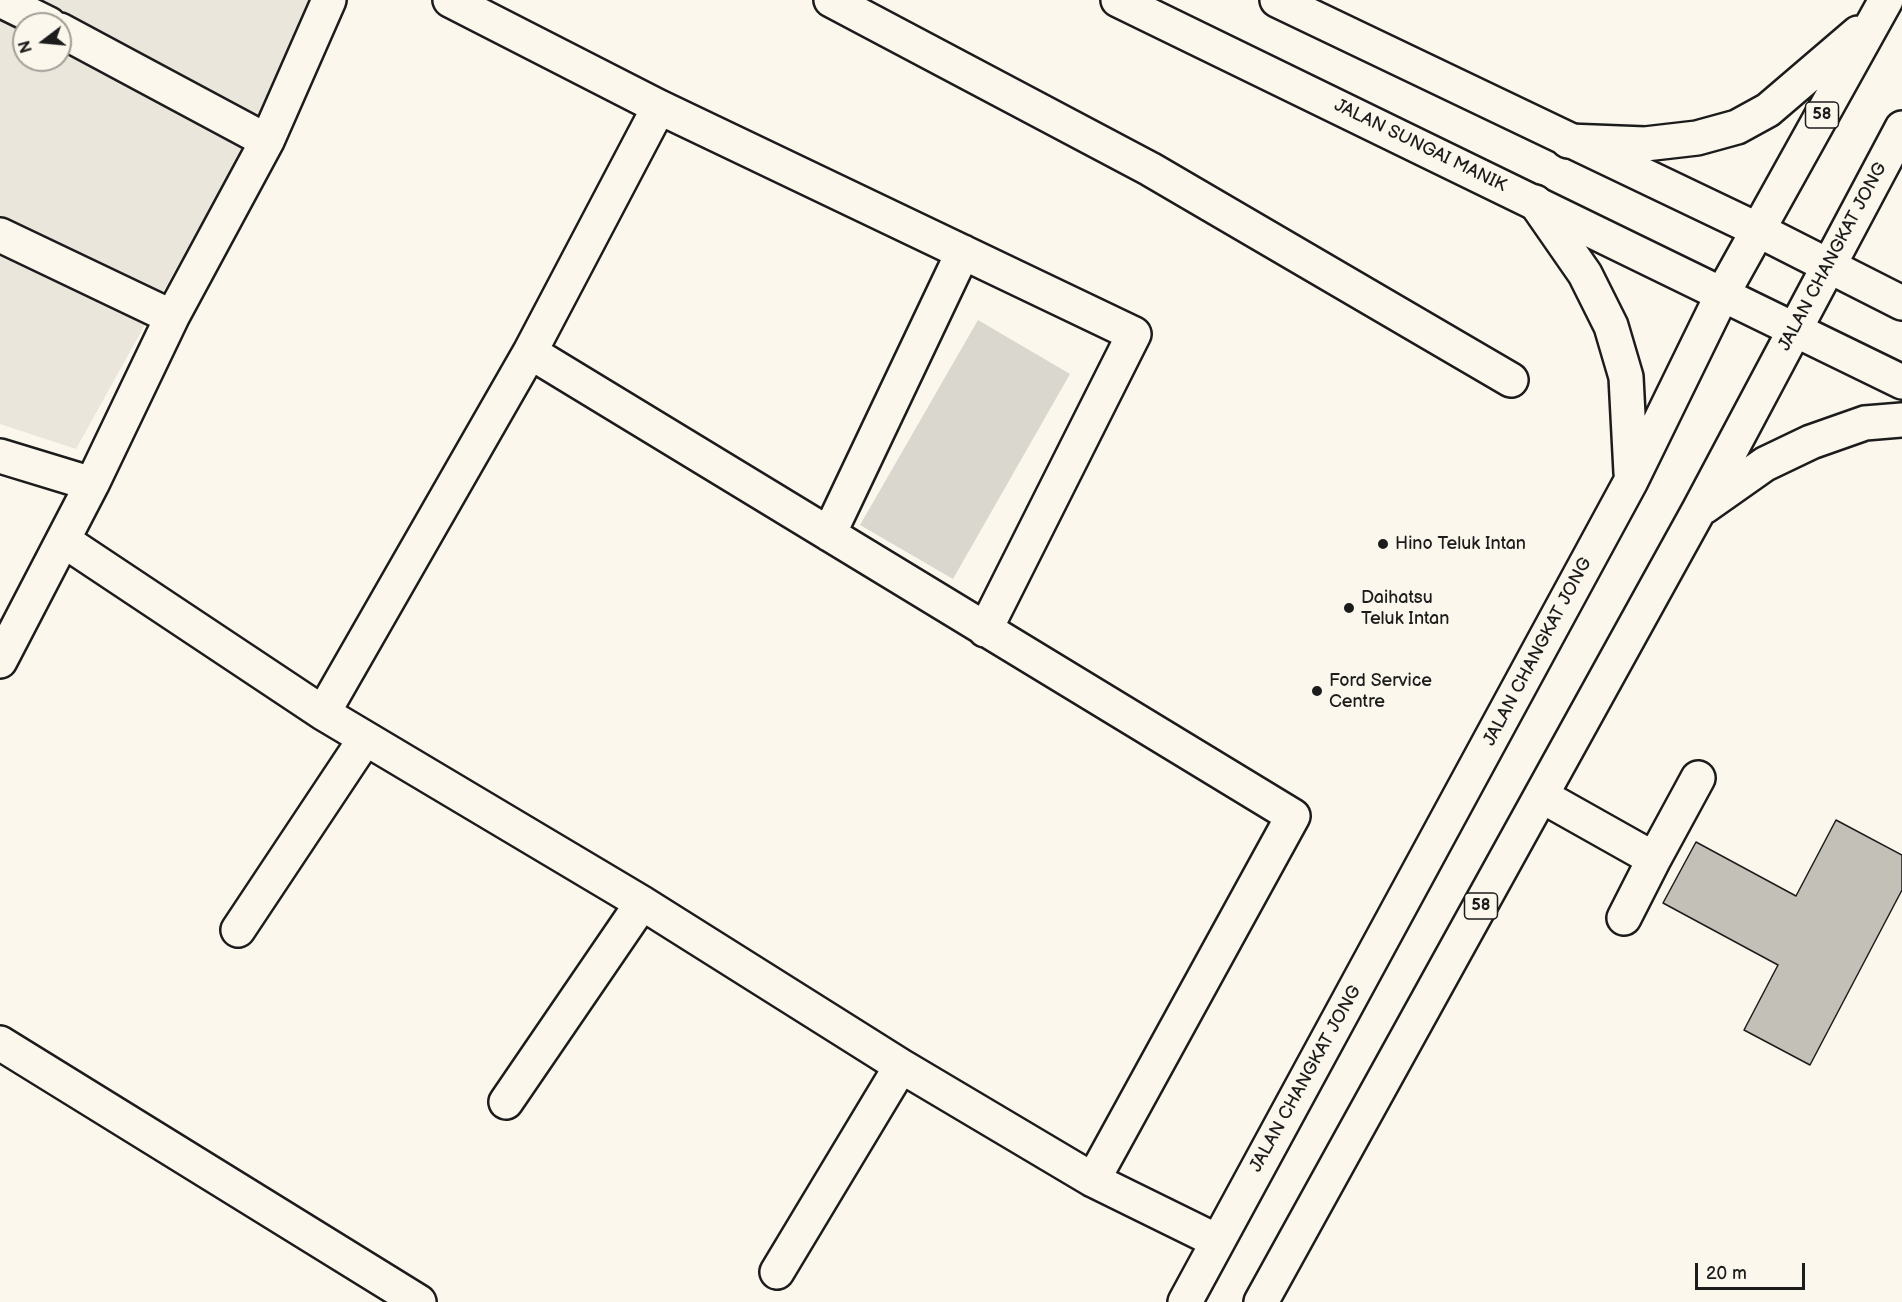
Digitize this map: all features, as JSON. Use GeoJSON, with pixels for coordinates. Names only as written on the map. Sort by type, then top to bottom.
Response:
{"type":"FeatureCollection","features":[{"type":"Feature","properties":{"kind":"main road"},"geometry":{"type":"LineString","coordinates":[[0,0],[24,12]]}},
{"type":"Feature","properties":{"kind":"main road"},"geometry":{"type":"LineString","coordinates":[[0,659],[92,484],[172,317],[267,141],[329,0]]}},
{"type":"Feature","properties":{"kind":"main road"},"geometry":{"type":"LineString","coordinates":[[450,0],[659,107],[1134,334],[985,630]]}},
{"type":"Feature","properties":{"kind":"main road"},"geometry":{"type":"LineString","coordinates":[[831,0],[1150,169],[1511,380]]}},
{"type":"Feature","properties":{"kind":"main road","name":"JALAN SUNGAI MANIK"},"geometry":{"type":"LineString","coordinates":[[1118,0],[1902,382]]}},
{"type":"Feature","properties":{"kind":"main road"},"geometry":{"type":"LineString","coordinates":[[1277,0],[1758,230],[1902,303]]}},
{"type":"Feature","properties":{"kind":"main road"},"geometry":{"type":"LineString","coordinates":[[1568,141],[1645,144],[1697,138],[1737,127],[1768,110],[1881,8]]}},
{"type":"Feature","properties":{"kind":"main road","name":"JALAN CHANGKAT JONG"},"geometry":{"type":"LineString","coordinates":[[1185,1302],[1631,480],[1723,293],[1881,8]]}},
{"type":"Feature","properties":{"kind":"main road"},"geometry":{"type":"LineString","coordinates":[[72,36],[267,141]]}},
{"type":"Feature","properties":{"kind":"main road"},"geometry":{"type":"LineString","coordinates":[[323,713],[530,352],[659,107]]}},
{"type":"Feature","properties":{"kind":"main road","name":"JALAN CHANGKAT JONG"},"geometry":{"type":"LineString","coordinates":[[1261,1302],[1699,510],[1902,128]]}},
{"type":"Feature","properties":{"kind":"main road"},"geometry":{"type":"LineString","coordinates":[[1535,202],[1585,274],[1611,326],[1626,377],[1631,480]]}},
{"type":"Feature","properties":{"kind":"main road"},"geometry":{"type":"LineString","coordinates":[[0,235],[172,317]]}},
{"type":"Feature","properties":{"kind":"main road"},"geometry":{"type":"LineString","coordinates":[[829,534],[963,252]]}},
{"type":"Feature","properties":{"kind":"main road"},"geometry":{"type":"LineString","coordinates":[[530,352],[1293,816],[1093,1180]]}},
{"type":"Feature","properties":{"kind":"main road"},"geometry":{"type":"LineString","coordinates":[[1699,510],[1765,464],[1811,442],[1865,423],[1902,420]]}},
{"type":"Feature","properties":{"kind":"main road"},"geometry":{"type":"LineString","coordinates":[[0,456],[92,484]]}},
{"type":"Feature","properties":{"kind":"main road"},"geometry":{"type":"LineString","coordinates":[[63,540],[323,713],[642,903],[901,1066],[1093,1180],[1217,1241]]}},
{"type":"Feature","properties":{"kind":"main road"},"geometry":{"type":"LineString","coordinates":[[238,930],[365,739]]}},
{"type":"Feature","properties":{"kind":"main road"},"geometry":{"type":"LineString","coordinates":[[1624,918],[1698,778]]}},
{"type":"Feature","properties":{"kind":"main road"},"geometry":{"type":"LineString","coordinates":[[1542,796],[1654,859]]}},
{"type":"Feature","properties":{"kind":"main road"},"geometry":{"type":"LineString","coordinates":[[506,1102],[642,903]]}},
{"type":"Feature","properties":{"kind":"main road"},"geometry":{"type":"LineString","coordinates":[[0,1042],[419,1302]]}},
{"type":"Feature","properties":{"kind":"main road"},"geometry":{"type":"LineString","coordinates":[[777,1272],[901,1066]]}},
{"type":"Feature","properties":{"kind":"shaded area"},"geometry":{"type":"Polygon","coordinates":[[[0,0],[325,0],[76,449],[0,424],[0,0]]]}},
{"type":"Feature","properties":{"kind":"shaded area"},"geometry":{"type":"Polygon","coordinates":[[[978,320],[1070,374],[953,579],[860,525],[978,320]]]}},
{"type":"Feature","properties":{"kind":"building"},"geometry":{"type":"Polygon","coordinates":[[[1836,820],[1902,855],[1902,890],[1810,1065],[1744,1030],[1778,965],[1663,903],[1696,842],[1796,896],[1836,820]]]}},
{"type":"Feature","properties":{"kind":"place","name":"Hino Teluk Intan"},"geometry":{"type":"Point","coordinates":[1383,544]}},
{"type":"Feature","properties":{"kind":"place","name":"Daihatsu Teluk Intan"},"geometry":{"type":"Point","coordinates":[1349,608]}},
{"type":"Feature","properties":{"kind":"place","name":"Ford Service Centre"},"geometry":{"type":"Point","coordinates":[1317,691]}}]}
